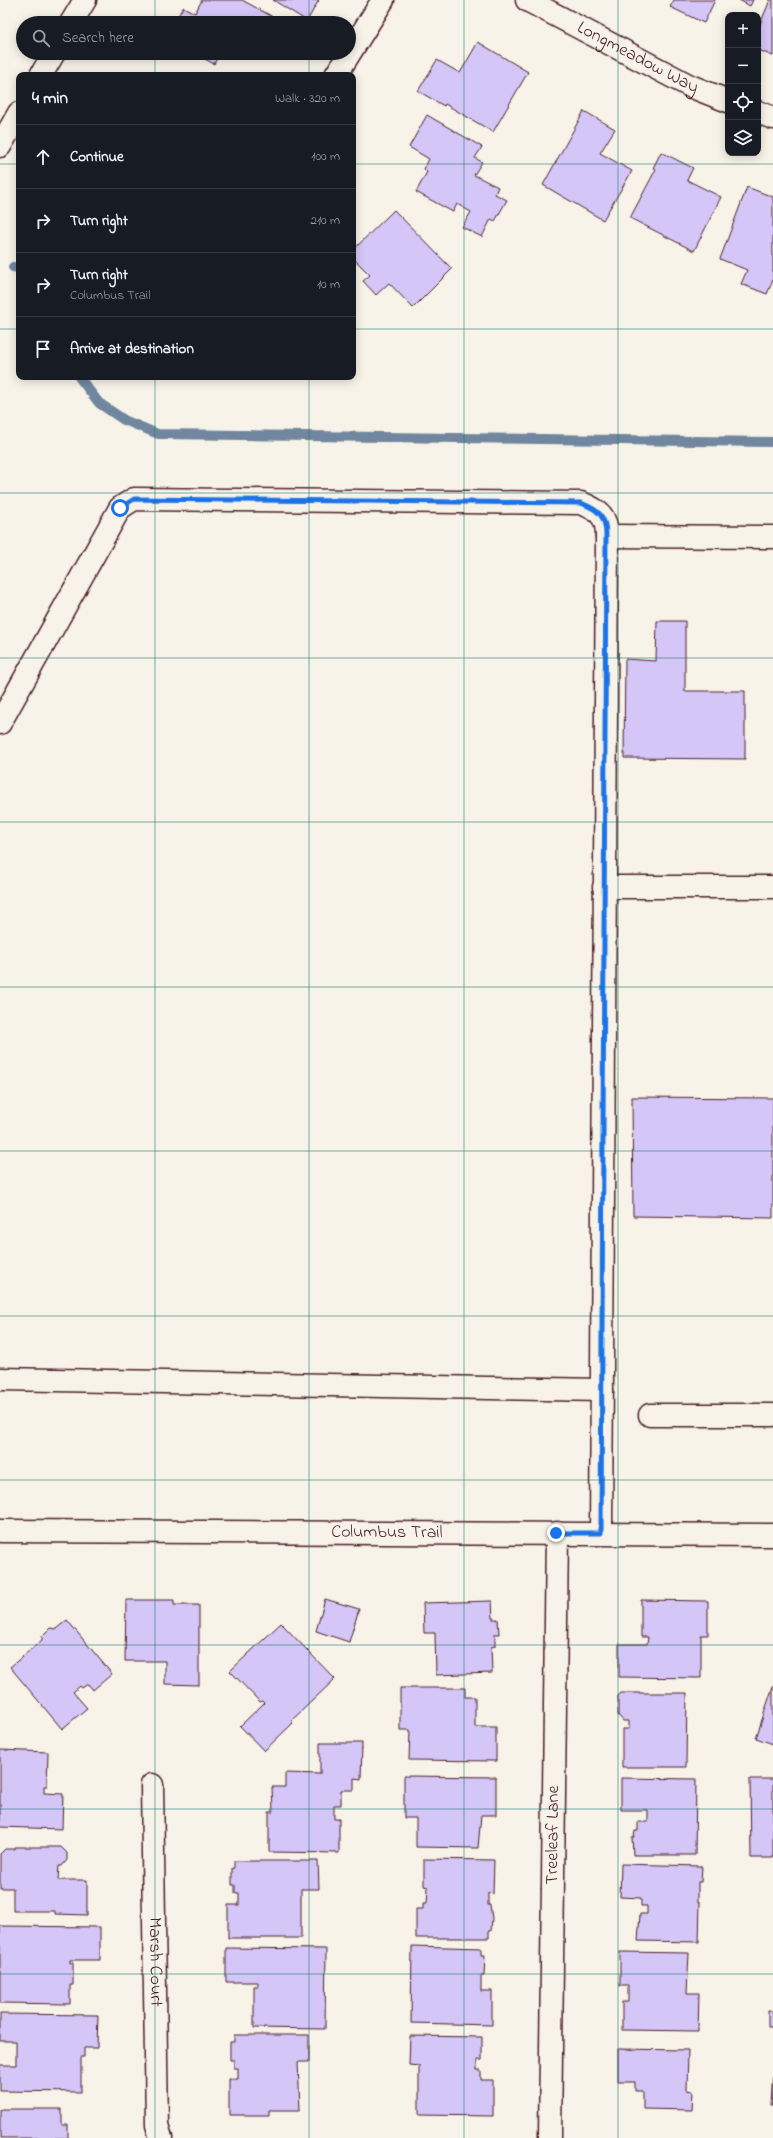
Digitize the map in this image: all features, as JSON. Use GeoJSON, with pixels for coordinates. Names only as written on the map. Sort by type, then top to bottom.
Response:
{"type":"FeatureCollection","features":[{"type":"Feature","properties":{"kind":"street"},"geometry":{"type":"LineString","coordinates":[[75,16],[85,0]]}},
{"type":"Feature","properties":{"kind":"street"},"geometry":{"type":"LineString","coordinates":[[356,43],[383,0]]}},
{"type":"Feature","properties":{"kind":"street","name":"Longmeadow Way"},"geometry":{"type":"LineString","coordinates":[[527,0],[690,86],[725,100]]}},
{"type":"Feature","properties":{"kind":"street"},"geometry":{"type":"LineString","coordinates":[[43,72],[50,60]]}},
{"type":"Feature","properties":{"kind":"street"},"geometry":{"type":"LineString","coordinates":[[338,72],[345,60]]}},
{"type":"Feature","properties":{"kind":"street"},"geometry":{"type":"LineString","coordinates":[[761,113],[773,118]]}},
{"type":"Feature","properties":{"kind":"street"},"geometry":{"type":"LineString","coordinates":[[0,146],[16,118]]}},
{"type":"Feature","properties":{"kind":"street"},"geometry":{"type":"LineString","coordinates":[[0,723],[120,508],[134,499],[581,503],[594,508],[602,515],[606,525],[606,536],[601,1533]]}},
{"type":"Feature","properties":{"kind":"street"},"geometry":{"type":"LineString","coordinates":[[606,536],[773,537]]}},
{"type":"Feature","properties":{"kind":"street"},"geometry":{"type":"LineString","coordinates":[[604,887],[773,887]]}},
{"type":"Feature","properties":{"kind":"street"},"geometry":{"type":"LineString","coordinates":[[0,1379],[602,1390]]}},
{"type":"Feature","properties":{"kind":"street"},"geometry":{"type":"LineString","coordinates":[[650,1415],[773,1415]]}},
{"type":"Feature","properties":{"kind":"street","name":"Columbus Trail"},"geometry":{"type":"LineString","coordinates":[[0,1531],[773,1535]]}},
{"type":"Feature","properties":{"kind":"street","name":"Treeleaf Lane"},"geometry":{"type":"LineString","coordinates":[[550,2138],[556,1533]]}},
{"type":"Feature","properties":{"kind":"street","name":"Marsh Court"},"geometry":{"type":"LineString","coordinates":[[152,1785],[157,2125],[160,2138]]}},
{"type":"Feature","properties":{"kind":"building"},"geometry":{"type":"Polygon","coordinates":[[[202,0],[242,0],[271,16],[178,16],[183,7],[195,13],[202,0]]]}},
{"type":"Feature","properties":{"kind":"building"},"geometry":{"type":"Polygon","coordinates":[[[273,0],[319,0],[310,16],[299,16],[273,0]]]}},
{"type":"Feature","properties":{"kind":"building"},"geometry":{"type":"Polygon","coordinates":[[[674,0],[715,0],[704,23],[670,7],[674,0]]]}},
{"type":"Feature","properties":{"kind":"building"},"geometry":{"type":"Polygon","coordinates":[[[739,0],[753,0],[750,6],[739,0]]]}},
{"type":"Feature","properties":{"kind":"building"},"geometry":{"type":"Polygon","coordinates":[[[770,0],[773,0],[773,56],[761,51],[761,22],[770,0]]]}},
{"type":"Feature","properties":{"kind":"building"},"geometry":{"type":"Polygon","coordinates":[[[478,42],[528,72],[493,132],[445,104],[444,106],[418,91],[437,60],[460,73],[478,42]]]}},
{"type":"Feature","properties":{"kind":"building"},"geometry":{"type":"Polygon","coordinates":[[[207,60],[216,60],[214,64],[207,60]]]}},
{"type":"Feature","properties":{"kind":"building"},"geometry":{"type":"Polygon","coordinates":[[[584,111],[615,129],[600,153],[632,171],[603,220],[543,185],[584,111]]]}},
{"type":"Feature","properties":{"kind":"building"},"geometry":{"type":"Polygon","coordinates":[[[427,115],[482,147],[475,158],[482,162],[474,175],[498,187],[495,194],[507,200],[495,221],[491,219],[482,237],[462,227],[471,212],[457,204],[453,212],[416,192],[427,172],[424,169],[429,159],[409,147],[427,115]]]}},
{"type":"Feature","properties":{"kind":"building"},"geometry":{"type":"Polygon","coordinates":[[[661,152],[693,168],[687,180],[721,197],[694,251],[630,218],[656,169],[653,168],[661,152]]]}},
{"type":"Feature","properties":{"kind":"building"},"geometry":{"type":"Polygon","coordinates":[[[747,187],[773,197],[773,280],[767,294],[741,284],[747,270],[720,259],[747,187]]]}},
{"type":"Feature","properties":{"kind":"building"},"geometry":{"type":"Polygon","coordinates":[[[394,210],[452,269],[413,308],[389,283],[376,295],[363,281],[370,275],[356,261],[356,247],[394,210]]]}},
{"type":"Feature","properties":{"kind":"building"},"geometry":{"type":"Polygon","coordinates":[[[657,621],[685,621],[685,691],[745,691],[745,759],[624,758],[625,659],[656,661],[657,621]]]}},
{"type":"Feature","properties":{"kind":"building"},"geometry":{"type":"Polygon","coordinates":[[[632,1097],[773,1098],[773,1218],[633,1216],[632,1097]]]}},
{"type":"Feature","properties":{"kind":"building"},"geometry":{"type":"Polygon","coordinates":[[[325,1599],[359,1609],[349,1642],[316,1631],[325,1599]]]}},
{"type":"Feature","properties":{"kind":"building"},"geometry":{"type":"Polygon","coordinates":[[[126,1600],[174,1600],[174,1605],[199,1605],[199,1685],[165,1684],[165,1661],[125,1661],[126,1600]]]}},
{"type":"Feature","properties":{"kind":"building"},"geometry":{"type":"Polygon","coordinates":[[[641,1600],[708,1601],[708,1635],[701,1635],[701,1678],[619,1677],[619,1644],[647,1644],[648,1637],[641,1637],[641,1600]]]}},
{"type":"Feature","properties":{"kind":"building"},"geometry":{"type":"Polygon","coordinates":[[[492,1601],[493,1619],[498,1619],[499,1634],[495,1634],[495,1646],[491,1647],[492,1673],[436,1675],[435,1633],[424,1633],[423,1603],[492,1601]]]}},
{"type":"Feature","properties":{"kind":"building"},"geometry":{"type":"Polygon","coordinates":[[[67,1620],[112,1674],[93,1690],[88,1684],[82,1688],[80,1686],[73,1692],[87,1708],[62,1729],[10,1667],[42,1640],[42,1636],[50,1628],[56,1629],[67,1620]]]}},
{"type":"Feature","properties":{"kind":"building"},"geometry":{"type":"Polygon","coordinates":[[[281,1623],[335,1679],[291,1721],[293,1723],[264,1751],[240,1726],[264,1703],[262,1701],[260,1702],[230,1671],[281,1623]]]}},
{"type":"Feature","properties":{"kind":"building"},"geometry":{"type":"Polygon","coordinates":[[[773,1686],[773,1744],[756,1738],[773,1686]]]}},
{"type":"Feature","properties":{"kind":"building"},"geometry":{"type":"Polygon","coordinates":[[[400,1688],[465,1688],[465,1697],[475,1697],[475,1727],[496,1727],[496,1761],[409,1760],[410,1730],[400,1730],[400,1688]]]}},
{"type":"Feature","properties":{"kind":"building"},"geometry":{"type":"Polygon","coordinates":[[[621,1693],[687,1693],[686,1767],[622,1767],[622,1729],[629,1729],[629,1721],[623,1721],[618,1715],[618,1696],[621,1693]]]}},
{"type":"Feature","properties":{"kind":"building"},"geometry":{"type":"Polygon","coordinates":[[[320,1743],[362,1743],[361,1779],[354,1778],[354,1790],[341,1790],[341,1805],[334,1805],[334,1819],[339,1819],[339,1853],[269,1852],[269,1812],[273,1812],[272,1787],[285,1787],[285,1773],[320,1774],[320,1743]]]}},
{"type":"Feature","properties":{"kind":"building"},"geometry":{"type":"Polygon","coordinates":[[[0,1750],[48,1752],[47,1786],[44,1786],[44,1793],[63,1794],[62,1829],[0,1827],[0,1750]]]}},
{"type":"Feature","properties":{"kind":"building"},"geometry":{"type":"Polygon","coordinates":[[[404,1776],[496,1777],[496,1815],[481,1815],[478,1848],[416,1847],[416,1818],[404,1818],[404,1776]]]}},
{"type":"Feature","properties":{"kind":"building"},"geometry":{"type":"Polygon","coordinates":[[[621,1778],[696,1779],[695,1855],[633,1855],[632,1837],[634,1837],[635,1831],[638,1831],[638,1822],[648,1822],[648,1810],[621,1810],[621,1778]]]}},
{"type":"Feature","properties":{"kind":"building"},"geometry":{"type":"Polygon","coordinates":[[[750,1779],[773,1779],[773,1858],[751,1858],[750,1779]]]}},
{"type":"Feature","properties":{"kind":"building"},"geometry":{"type":"Polygon","coordinates":[[[14,1847],[61,1847],[67,1853],[67,1860],[62,1866],[59,1866],[58,1880],[87,1880],[87,1915],[55,1914],[55,1911],[13,1911],[13,1888],[0,1888],[0,1854],[5,1849],[14,1849],[14,1847]]]}},
{"type":"Feature","properties":{"kind":"building"},"geometry":{"type":"Polygon","coordinates":[[[424,1859],[494,1860],[493,1894],[488,1893],[488,1905],[490,1905],[492,1918],[489,1938],[416,1938],[416,1909],[423,1909],[423,1903],[427,1903],[428,1887],[424,1886],[424,1859]]]}},
{"type":"Feature","properties":{"kind":"building"},"geometry":{"type":"Polygon","coordinates":[[[234,1861],[318,1861],[319,1889],[301,1889],[301,1938],[228,1938],[228,1905],[239,1905],[239,1893],[235,1893],[235,1885],[232,1885],[232,1868],[234,1868],[234,1861]]]}},
{"type":"Feature","properties":{"kind":"building"},"geometry":{"type":"Polygon","coordinates":[[[621,1864],[702,1866],[701,1882],[698,1882],[698,1902],[700,1902],[699,1942],[638,1941],[640,1914],[647,1914],[647,1906],[641,1906],[641,1898],[620,1897],[621,1864]]]}},
{"type":"Feature","properties":{"kind":"building"},"geometry":{"type":"Polygon","coordinates":[[[0,1926],[100,1927],[100,1960],[70,1960],[70,1963],[73,1963],[73,1985],[70,1985],[70,2004],[0,2003],[0,1926]]]}},
{"type":"Feature","properties":{"kind":"building"},"geometry":{"type":"Polygon","coordinates":[[[412,1946],[481,1948],[481,1955],[485,1955],[484,1976],[481,1976],[481,1991],[492,1991],[492,2025],[411,2023],[412,1946]]]}},
{"type":"Feature","properties":{"kind":"building"},"geometry":{"type":"Polygon","coordinates":[[[226,1948],[326,1949],[325,2029],[254,2028],[254,1986],[258,1986],[258,1982],[226,1982],[226,1948]]]}},
{"type":"Feature","properties":{"kind":"building"},"geometry":{"type":"Polygon","coordinates":[[[620,1952],[689,1953],[687,1993],[699,1993],[698,2031],[622,2030],[622,2002],[628,2002],[628,1986],[620,1986],[620,1952]]]}},
{"type":"Feature","properties":{"kind":"building"},"geometry":{"type":"Polygon","coordinates":[[[768,2011],[773,2011],[773,2027],[768,2027],[768,2011]]]}},
{"type":"Feature","properties":{"kind":"building"},"geometry":{"type":"Polygon","coordinates":[[[0,2014],[98,2015],[97,2048],[84,2048],[84,2057],[81,2057],[81,2092],[0,2091],[0,2065],[16,2065],[16,2041],[0,2041],[0,2014]]]}},
{"type":"Feature","properties":{"kind":"building"},"geometry":{"type":"Polygon","coordinates":[[[234,2035],[309,2035],[309,2062],[298,2062],[300,2110],[269,2110],[269,2115],[229,2115],[229,2079],[238,2079],[238,2068],[234,2068],[234,2060],[230,2060],[230,2042],[234,2042],[234,2035]]]}},
{"type":"Feature","properties":{"kind":"building"},"geometry":{"type":"Polygon","coordinates":[[[410,2036],[482,2037],[482,2060],[477,2060],[477,2070],[481,2070],[481,2080],[493,2080],[493,2116],[419,2115],[419,2066],[409,2065],[410,2036]]]}},
{"type":"Feature","properties":{"kind":"building"},"geometry":{"type":"Polygon","coordinates":[[[618,2049],[688,2050],[687,2090],[693,2091],[692,2110],[643,2109],[643,2091],[635,2091],[635,2082],[618,2082],[618,2049]]]}},
{"type":"Feature","properties":{"kind":"building"},"geometry":{"type":"Polygon","coordinates":[[[773,2069],[773,2105],[771,2105],[773,2069]]]}},
{"type":"Feature","properties":{"kind":"building"},"geometry":{"type":"Polygon","coordinates":[[[0,2109],[62,2109],[62,2125],[68,2125],[68,2138],[0,2138],[0,2109]]]}},
{"type":"Feature","properties":{"kind":"waterway"},"geometry":{"type":"LineString","coordinates":[[81,380],[99,403],[124,420],[158,434],[773,442]]}},
{"type":"Feature","properties":{"kind":"route"},"geometry":{"type":"LineString","coordinates":[[120,508],[134,499],[581,503],[594,508],[602,515],[606,525],[606,536],[601,1533],[556,1533]]}}]}
